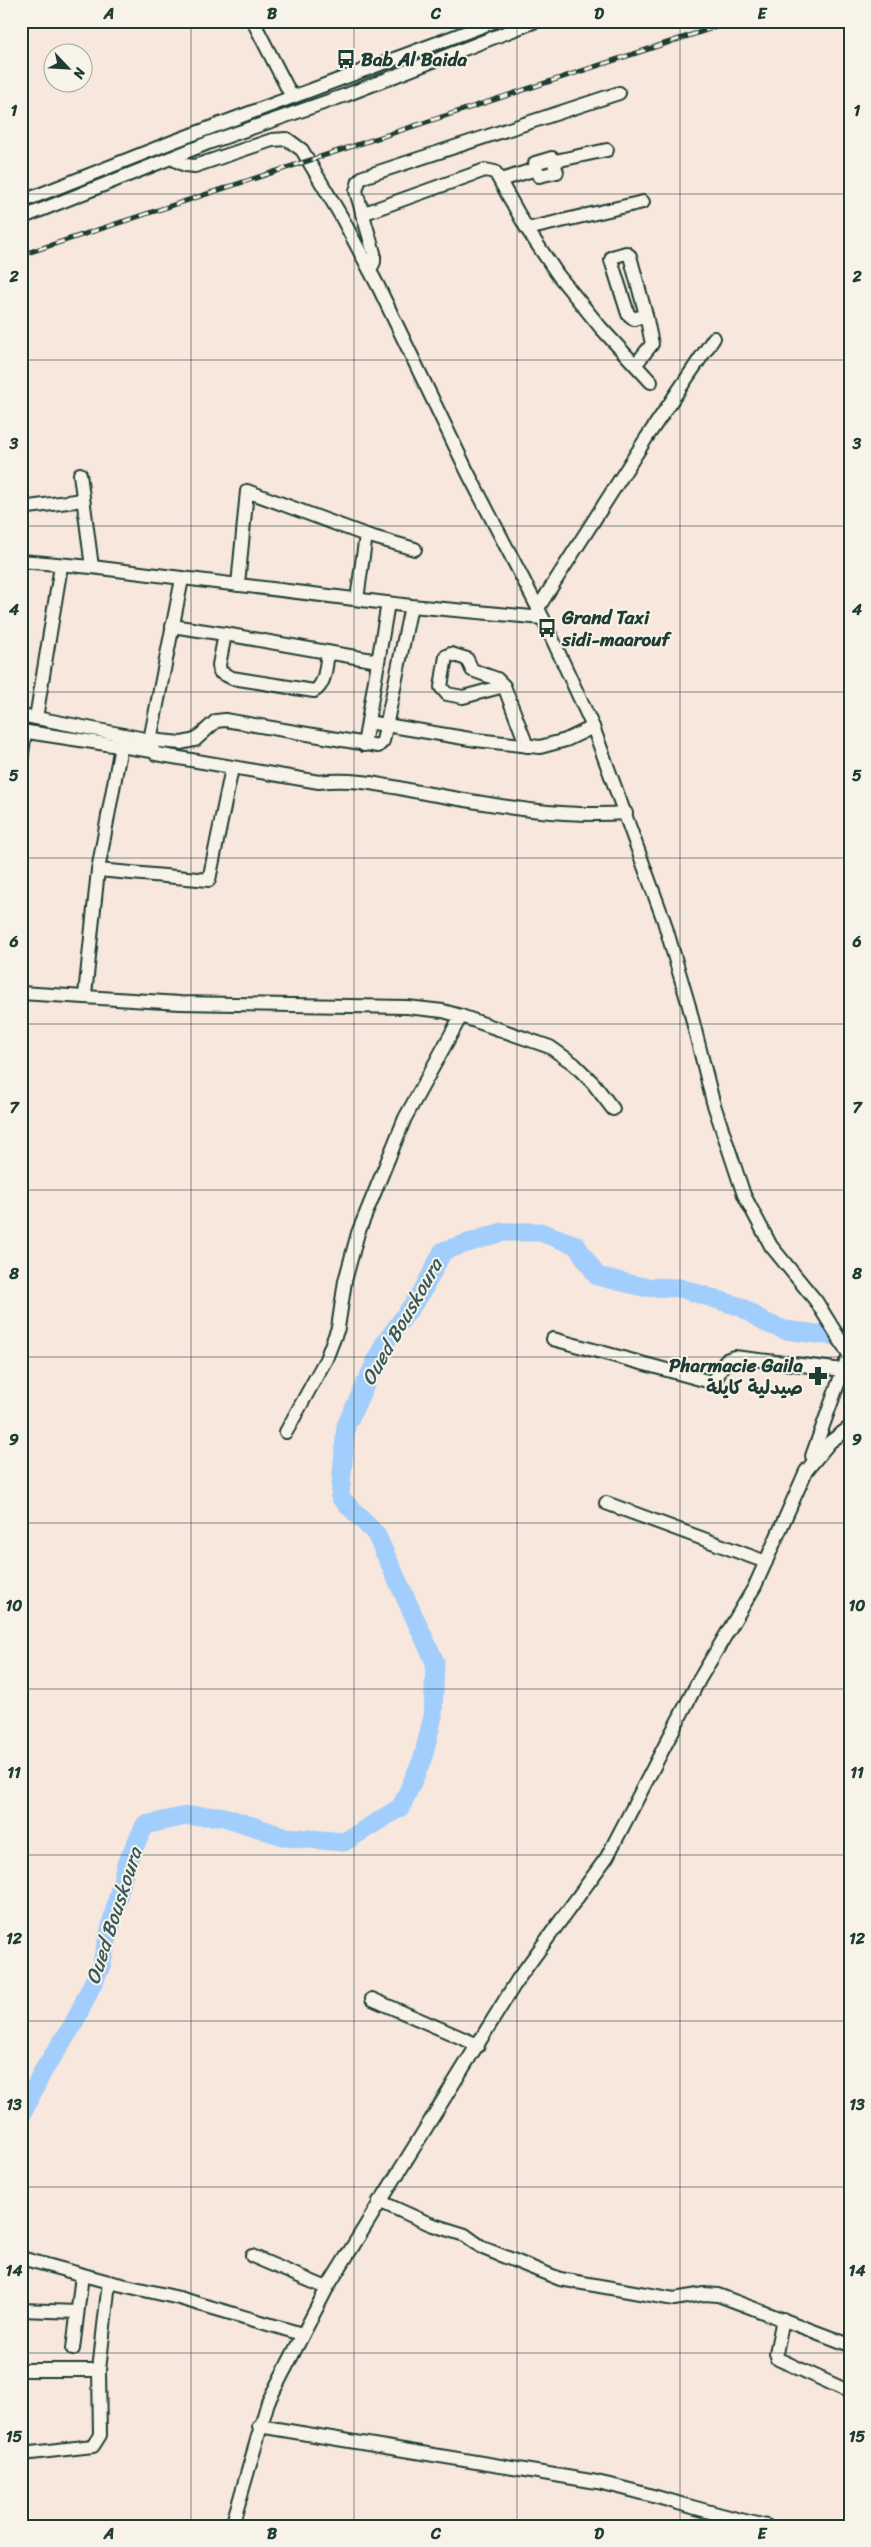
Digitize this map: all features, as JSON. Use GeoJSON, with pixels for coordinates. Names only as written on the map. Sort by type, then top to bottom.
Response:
{"type":"FeatureCollection","features":[{"type":"Feature","properties":{"kind":"street"},"geometry":{"type":"LineString","coordinates":[[253,21],[292,96]]}},
{"type":"Feature","properties":{"kind":"street"},"geometry":{"type":"LineString","coordinates":[[21,202],[292,96],[342,81],[496,21]]}},
{"type":"Feature","properties":{"kind":"street"},"geometry":{"type":"LineString","coordinates":[[21,218],[171,158],[364,88],[536,21]]}},
{"type":"Feature","properties":{"kind":"street"},"geometry":{"type":"LineString","coordinates":[[370,270],[374,262],[374,253],[356,191],[359,181],[363,177],[619,94]]}},
{"type":"Feature","properties":{"kind":"street"},"geometry":{"type":"LineString","coordinates":[[171,158],[185,165],[195,166],[272,140],[282,139],[293,142],[302,150],[315,172],[370,270],[468,473],[540,613],[593,727],[664,921],[690,1006],[713,1102],[744,1195],[771,1246],[827,1318],[849,1355],[826,1421],[755,1586],[699,1680],[607,1857],[526,1965],[478,2045],[379,2201],[302,2334],[275,2387],[259,2426],[232,2526]]}},
{"type":"Feature","properties":{"kind":"street"},"geometry":{"type":"LineString","coordinates":[[501,180],[536,169],[541,176],[556,173],[555,161],[607,150]]}},
{"type":"Feature","properties":{"kind":"street"},"geometry":{"type":"LineString","coordinates":[[362,214],[486,170],[494,172],[501,180],[527,229],[575,297],[652,382]]}},
{"type":"Feature","properties":{"kind":"street"},"geometry":{"type":"LineString","coordinates":[[527,229],[643,202]]}},
{"type":"Feature","properties":{"kind":"street"},"geometry":{"type":"LineString","coordinates":[[636,364],[652,344],[646,315],[630,254],[626,253],[612,257],[611,260],[628,314],[634,319],[646,315]]}},
{"type":"Feature","properties":{"kind":"street"},"geometry":{"type":"LineString","coordinates":[[540,613],[638,451],[714,338]]}},
{"type":"Feature","properties":{"kind":"street"},"geometry":{"type":"LineString","coordinates":[[80,474],[92,567]]}},
{"type":"Feature","properties":{"kind":"street"},"geometry":{"type":"LineString","coordinates":[[238,586],[247,491],[366,535],[415,549]]}},
{"type":"Feature","properties":{"kind":"street"},"geometry":{"type":"LineString","coordinates":[[21,508],[84,500]]}},
{"type":"Feature","properties":{"kind":"street"},"geometry":{"type":"LineString","coordinates":[[357,600],[366,535]]}},
{"type":"Feature","properties":{"kind":"street"},"geometry":{"type":"LineString","coordinates":[[21,561],[60,566],[92,567],[411,606],[540,613]]}},
{"type":"Feature","properties":{"kind":"street"},"geometry":{"type":"LineString","coordinates":[[36,718],[60,566]]}},
{"type":"Feature","properties":{"kind":"street"},"geometry":{"type":"LineString","coordinates":[[151,746],[182,579]]}},
{"type":"Feature","properties":{"kind":"street"},"geometry":{"type":"LineString","coordinates":[[364,745],[388,603]]}},
{"type":"Feature","properties":{"kind":"street"},"geometry":{"type":"LineString","coordinates":[[151,746],[196,740],[216,721],[225,720],[364,745],[382,744],[411,606]]}},
{"type":"Feature","properties":{"kind":"street"},"geometry":{"type":"LineString","coordinates":[[172,626],[378,661]]}},
{"type":"Feature","properties":{"kind":"street"},"geometry":{"type":"LineString","coordinates":[[225,634],[219,665],[220,672],[232,678],[314,691],[319,689],[328,652]]}},
{"type":"Feature","properties":{"kind":"street"},"geometry":{"type":"LineString","coordinates":[[504,686],[463,697],[447,694],[441,687],[446,656],[451,654],[467,659],[472,670],[497,679],[504,686],[527,746]]}},
{"type":"Feature","properties":{"kind":"street"},"geometry":{"type":"LineString","coordinates":[[21,715],[114,741]]}},
{"type":"Feature","properties":{"kind":"street"},"geometry":{"type":"LineString","coordinates":[[368,722],[476,740],[527,746],[551,745],[593,727]]}},
{"type":"Feature","properties":{"kind":"street"},"geometry":{"type":"LineString","coordinates":[[21,761],[23,731],[151,746],[232,768],[320,782],[340,780],[375,784],[518,809],[568,815],[626,814]]}},
{"type":"Feature","properties":{"kind":"street"},"geometry":{"type":"LineString","coordinates":[[85,995],[114,741]]}},
{"type":"Feature","properties":{"kind":"street"},"geometry":{"type":"LineString","coordinates":[[98,870],[209,880],[232,768]]}},
{"type":"Feature","properties":{"kind":"street"},"geometry":{"type":"LineString","coordinates":[[21,993],[85,995],[180,1003],[407,1007],[443,1011],[550,1047],[587,1076],[613,1109]]}},
{"type":"Feature","properties":{"kind":"street"},"geometry":{"type":"LineString","coordinates":[[286,1432],[326,1359],[338,1328],[345,1281],[358,1233],[405,1118],[460,1016]]}},
{"type":"Feature","properties":{"kind":"street"},"geometry":{"type":"LineString","coordinates":[[553,1339],[711,1382],[717,1378],[726,1360],[734,1357],[843,1370]]}},
{"type":"Feature","properties":{"kind":"street"},"geometry":{"type":"LineString","coordinates":[[806,1470],[830,1442],[850,1427]]}},
{"type":"Feature","properties":{"kind":"street"},"geometry":{"type":"LineString","coordinates":[[606,1503],[766,1562]]}},
{"type":"Feature","properties":{"kind":"street"},"geometry":{"type":"LineString","coordinates":[[372,1999],[478,2045]]}},
{"type":"Feature","properties":{"kind":"street"},"geometry":{"type":"LineString","coordinates":[[379,2201],[430,2224],[465,2234],[483,2248],[553,2277],[674,2299],[704,2294],[718,2295],[850,2345]]}},
{"type":"Feature","properties":{"kind":"street"},"geometry":{"type":"LineString","coordinates":[[252,2256],[328,2288]]}},
{"type":"Feature","properties":{"kind":"street"},"geometry":{"type":"LineString","coordinates":[[21,2258],[109,2282],[179,2298],[302,2334]]}},
{"type":"Feature","properties":{"kind":"street"},"geometry":{"type":"LineString","coordinates":[[72,2349],[82,2275]]}},
{"type":"Feature","properties":{"kind":"street"},"geometry":{"type":"LineString","coordinates":[[22,2454],[93,2446],[100,2435],[99,2370],[109,2282]]}},
{"type":"Feature","properties":{"kind":"street"},"geometry":{"type":"LineString","coordinates":[[21,2310],[78,2312]]}},
{"type":"Feature","properties":{"kind":"street"},"geometry":{"type":"LineString","coordinates":[[783,2319],[776,2353],[778,2359],[850,2392]]}},
{"type":"Feature","properties":{"kind":"street"},"geometry":{"type":"LineString","coordinates":[[21,2370],[99,2370]]}},
{"type":"Feature","properties":{"kind":"street"},"geometry":{"type":"LineString","coordinates":[[259,2426],[597,2482],[643,2492],[719,2515],[767,2526]]}},
{"type":"Feature","properties":{"kind":"waterway","name":"Oued Bouskoura"},"geometry":{"type":"LineString","coordinates":[[21,2116],[43,2071],[73,2025],[101,1966],[126,1864],[145,1825],[186,1816],[221,1816],[286,1837],[344,1842],[401,1807],[423,1758],[433,1716],[435,1662],[376,1534],[340,1497],[346,1426],[384,1344],[422,1292],[443,1251],[502,1232],[540,1232],[576,1245],[597,1276],[643,1287],[680,1288],[741,1307],[766,1323],[785,1330],[850,1338]]}},
{"type":"Feature","properties":{"kind":"railway"},"geometry":{"type":"LineString","coordinates":[[21,255],[734,21]]}},
{"type":"Feature","properties":{"kind":"place","name":"Bab Al Baida"},"geometry":{"type":"Point","coordinates":[346,59]}},
{"type":"Feature","properties":{"kind":"place","name":"Grand Taxi sidi-maarouf"},"geometry":{"type":"Point","coordinates":[547,628]}},
{"type":"Feature","properties":{"kind":"place","name":"Pharmacie Gaila صيدلية كايلة"},"geometry":{"type":"Point","coordinates":[818,1376]}}]}
